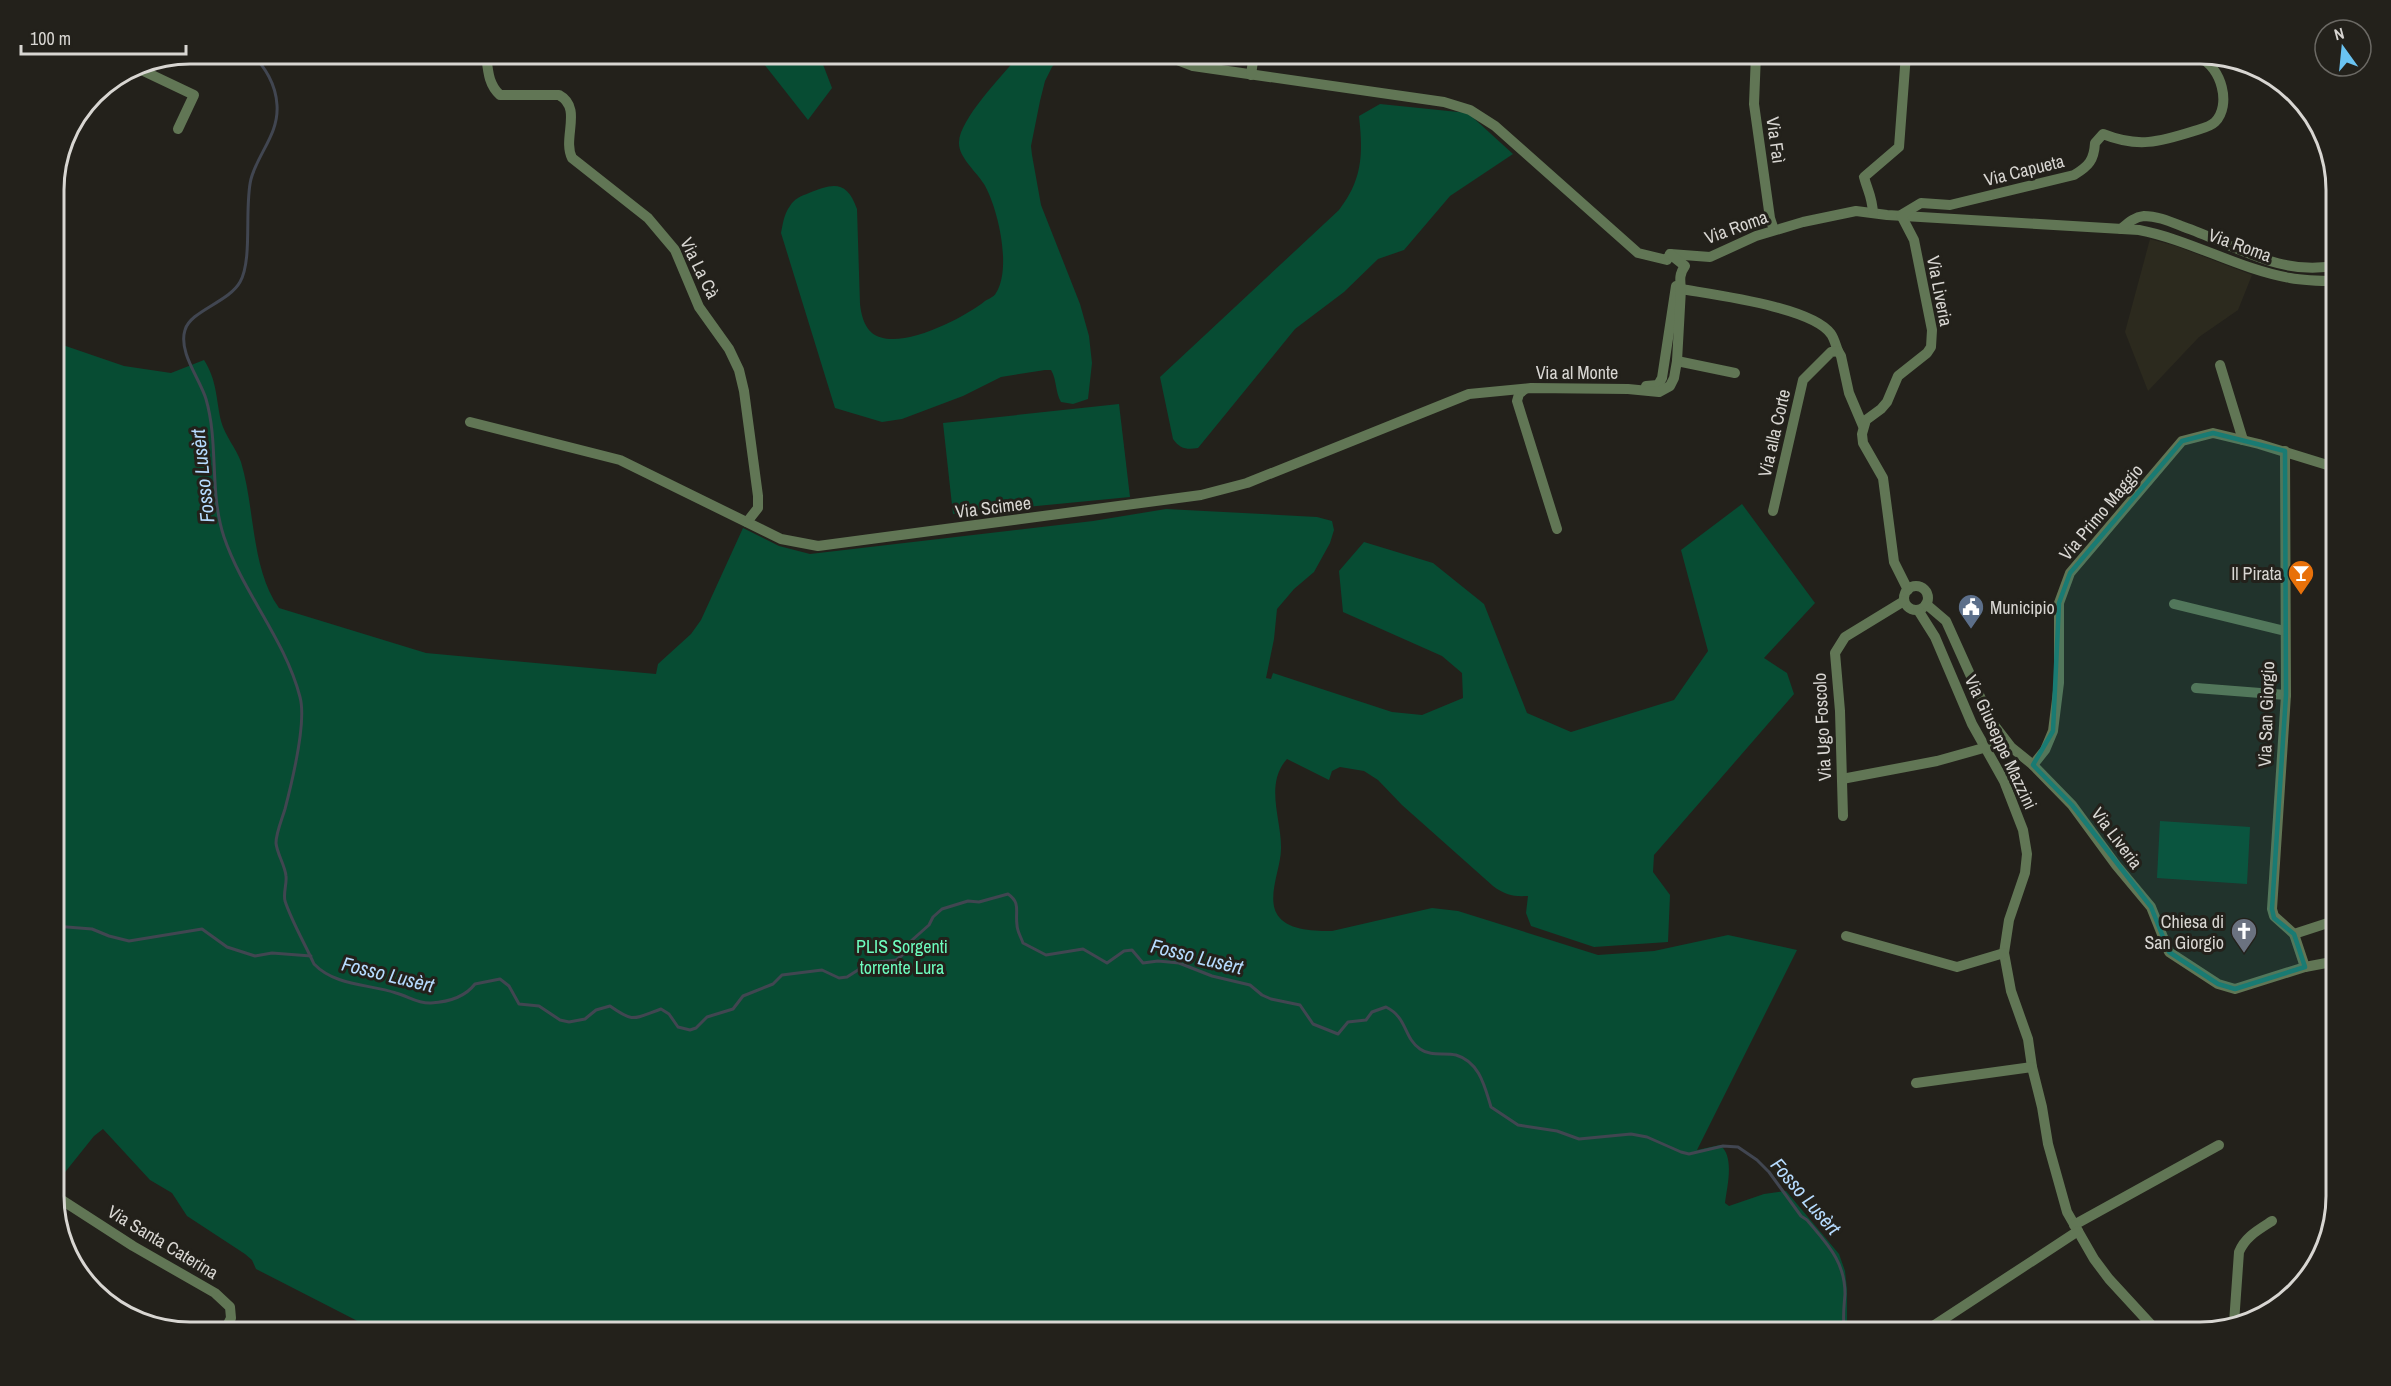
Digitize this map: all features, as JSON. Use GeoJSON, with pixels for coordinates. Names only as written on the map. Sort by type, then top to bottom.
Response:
{"type":"FeatureCollection","features":[{"type":"Feature","properties":{"kind":"street","name":"Via La Cà"},"geometry":{"type":"LineString","coordinates":[[487,64],[489,79],[493,88],[500,95],[559,95],[565,99],[572,114],[567,141],[572,158],[648,218],[675,250],[699,307],[729,349],[739,370],[744,391],[758,496],[758,508],[747,522]]}},
{"type":"Feature","properties":{"kind":"street","name":"Via Roma"},"geometry":{"type":"LineString","coordinates":[[1188,64],[1434,100],[1470,110],[1495,126],[1638,253],[1667,260],[1670,254],[1710,257],[1774,230],[1856,211],[2121,229],[2158,234],[2289,278],[2326,281]]}},
{"type":"Feature","properties":{"kind":"street"},"geometry":{"type":"LineString","coordinates":[[1251,75],[1253,64]]}},
{"type":"Feature","properties":{"kind":"street","name":"Via Faì"},"geometry":{"type":"LineString","coordinates":[[1756,64],[1754,104],[1770,218],[1774,230]]}},
{"type":"Feature","properties":{"kind":"street"},"geometry":{"type":"LineString","coordinates":[[1873,213],[1872,195],[1867,189],[1864,177],[1899,147],[1905,64]]}},
{"type":"Feature","properties":{"kind":"street","name":"Via Capueta"},"geometry":{"type":"LineString","coordinates":[[1901,215],[1921,203],[1950,205],[2074,175],[2089,166],[2094,156],[2095,143],[2103,134],[2121,141],[2160,142],[2214,124],[2221,114],[2221,82],[2207,65]]}},
{"type":"Feature","properties":{"kind":"street"},"geometry":{"type":"LineString","coordinates":[[146,72],[194,95],[178,129]]}},
{"type":"Feature","properties":{"kind":"street","name":"Via Liveria"},"geometry":{"type":"LineString","coordinates":[[1863,426],[1866,420],[1887,402],[1898,376],[1927,353],[1931,346],[1932,330],[1914,240],[1901,215]]}},
{"type":"Feature","properties":{"kind":"street"},"geometry":{"type":"LineString","coordinates":[[2121,229],[2134,218],[2157,217],[2263,259],[2306,269],[2326,267]]}},
{"type":"Feature","properties":{"kind":"street"},"geometry":{"type":"LineString","coordinates":[[1670,254],[1684,266],[1681,272],[1677,361],[1670,386],[1664,383],[1675,288],[1679,279],[1670,254]]}},
{"type":"Feature","properties":{"kind":"street"},"geometry":{"type":"LineString","coordinates":[[1681,289],[1795,312],[1823,327],[1831,334],[1841,356],[1849,393],[1863,426],[1863,442],[1883,478],[1894,562],[1908,590],[1904,601],[1911,609],[1922,607],[1928,597],[1925,591],[1918,587],[1908,590]]}},
{"type":"Feature","properties":{"kind":"street","name":"Via alla Corte"},"geometry":{"type":"LineString","coordinates":[[1773,511],[1803,380],[1831,352],[1838,351]]}},
{"type":"Feature","properties":{"kind":"street"},"geometry":{"type":"LineString","coordinates":[[1677,361],[1735,373]]}},
{"type":"Feature","properties":{"kind":"street"},"geometry":{"type":"LineString","coordinates":[[2220,365],[2243,440]]}},
{"type":"Feature","properties":{"kind":"street","name":"Via al Monte"},"geometry":{"type":"LineString","coordinates":[[1525,389],[1628,389],[1664,383]]}},
{"type":"Feature","properties":{"kind":"street","name":"Via Scimee"},"geometry":{"type":"LineString","coordinates":[[470,422],[620,460],[781,539],[818,546],[1175,500],[1246,483],[1469,394],[1525,389]]}},
{"type":"Feature","properties":{"kind":"street"},"geometry":{"type":"LineString","coordinates":[[1525,389],[1519,394],[1517,401],[1557,529]]}},
{"type":"Feature","properties":{"kind":"street","name":"Via Primo Maggio"},"geometry":{"type":"LineString","coordinates":[[2033,765],[2045,750],[2053,730],[2059,682],[2059,603],[2070,573],[2182,441],[2214,434],[2285,451],[2326,464]]}},
{"type":"Feature","properties":{"kind":"street","name":"Via San Giorgio"},"geometry":{"type":"LineString","coordinates":[[2285,451],[2286,696],[2272,909],[2274,916],[2294,934],[2305,967]]}},
{"type":"Feature","properties":{"kind":"street","name":"Via Ugo Foscolo"},"geometry":{"type":"LineString","coordinates":[[1843,816],[1835,653],[1845,637],[1904,601]]}},
{"type":"Feature","properties":{"kind":"street"},"geometry":{"type":"LineString","coordinates":[[2174,604],[2285,631]]}},
{"type":"Feature","properties":{"kind":"street","name":"Via Liveria"},"geometry":{"type":"LineString","coordinates":[[1922,607],[1946,621],[1991,721],[2011,747],[2033,765],[2072,806],[2151,907],[2169,952],[2218,984],[2235,989],[2305,967],[2326,963]]}},
{"type":"Feature","properties":{"kind":"street","name":"Via Giuseppe Mazzini"},"geometry":{"type":"LineString","coordinates":[[1922,607],[1972,724],[1987,747],[2004,781],[2023,830],[2027,854],[2025,873],[2009,920],[2004,953],[2008,979],[2028,1039],[2054,1165],[2067,1212],[2094,1259],[2109,1279],[2150,1322]]}},
{"type":"Feature","properties":{"kind":"street"},"geometry":{"type":"LineString","coordinates":[[2196,688],[2286,696]]}},
{"type":"Feature","properties":{"kind":"street"},"geometry":{"type":"LineString","coordinates":[[1842,779],[1937,761],[1987,747]]}},
{"type":"Feature","properties":{"kind":"street"},"geometry":{"type":"LineString","coordinates":[[2294,934],[2326,924]]}},
{"type":"Feature","properties":{"kind":"street"},"geometry":{"type":"LineString","coordinates":[[1846,936],[1957,967],[2004,953]]}},
{"type":"Feature","properties":{"kind":"street"},"geometry":{"type":"LineString","coordinates":[[1916,1083],[2032,1067]]}},
{"type":"Feature","properties":{"kind":"street"},"geometry":{"type":"LineString","coordinates":[[1939,1322],[2076,1228],[2219,1145]]}},
{"type":"Feature","properties":{"kind":"street","name":"Via Santa Caterina"},"geometry":{"type":"LineString","coordinates":[[65,1202],[133,1246],[222,1298],[230,1307],[229,1322]]}},
{"type":"Feature","properties":{"kind":"street"},"geometry":{"type":"LineString","coordinates":[[2234,1317],[2239,1252],[2242,1243],[2272,1221]]}},
{"type":"Feature","properties":{"kind":"highlighted area"},"geometry":{"type":"Polygon","coordinates":[[[2213,433],[2285,451],[2286,695],[2272,909],[2274,918],[2294,934],[2305,967],[2235,989],[2218,984],[2169,952],[2151,907],[2072,805],[2033,765],[2053,731],[2059,603],[2070,573],[2182,441],[2213,433]]]}},
{"type":"Feature","properties":{"kind":"shaded area"},"geometry":{"type":"Polygon","coordinates":[[[2150,239],[2176,246],[2252,275],[2238,310],[2199,337],[2148,391],[2125,332],[2150,239]]]}},
{"type":"Feature","properties":{"kind":"green space"},"geometry":{"type":"Polygon","coordinates":[[[764,64],[823,64],[832,88],[808,120],[764,64]]]}},
{"type":"Feature","properties":{"kind":"green space"},"geometry":{"type":"Polygon","coordinates":[[[1011,64],[1055,64],[1045,81],[1031,146],[1041,205],[1080,304],[1089,336],[1092,363],[1088,399],[1073,404],[1061,402],[1051,370],[1045,370],[1001,377],[963,396],[902,419],[882,422],[835,408],[781,233],[788,209],[798,198],[825,187],[838,186],[849,193],[857,209],[861,312],[872,333],[883,338],[897,339],[913,336],[962,316],[996,293],[1003,269],[1001,238],[994,208],[984,184],[965,159],[959,142],[967,121],[1011,64]]]}},
{"type":"Feature","properties":{"kind":"green space"},"geometry":{"type":"Polygon","coordinates":[[[1380,104],[1468,113],[1513,154],[1450,196],[1404,250],[1378,259],[1344,292],[1295,329],[1198,448],[1181,447],[1173,439],[1160,377],[1339,210],[1353,187],[1360,165],[1359,116],[1380,104]]]}},
{"type":"Feature","properties":{"kind":"green space","name":"PLIS Sorgenti torrente Lura"},"geometry":{"type":"Polygon","coordinates":[[[65,346],[124,366],[171,373],[204,360],[214,382],[221,421],[241,462],[258,557],[270,592],[279,608],[426,653],[656,674],[658,664],[691,634],[701,620],[743,528],[779,546],[810,554],[1093,521],[1166,509],[1317,517],[1332,521],[1334,530],[1330,543],[1314,572],[1294,589],[1277,609],[1266,678],[1271,679],[1273,673],[1392,712],[1422,715],[1463,698],[1462,673],[1442,656],[1343,612],[1339,571],[1364,542],[1433,563],[1484,604],[1527,713],[1571,732],[1674,700],[1708,651],[1681,550],[1742,504],[1815,603],[1764,658],[1787,673],[1794,694],[1654,855],[1653,872],[1670,895],[1668,942],[1594,947],[1531,926],[1526,913],[1528,896],[1510,895],[1493,886],[1402,805],[1378,780],[1364,771],[1340,767],[1332,771],[1329,780],[1287,759],[1276,780],[1281,849],[1273,902],[1275,910],[1284,922],[1296,928],[1311,930],[1332,931],[1432,908],[1458,911],[1598,955],[1654,951],[1728,935],[1797,950],[1697,1150],[1720,1145],[1725,1150],[1729,1172],[1725,1203],[1729,1206],[1764,1194],[1786,1191],[1839,1254],[1845,1271],[1847,1322],[359,1322],[256,1269],[252,1260],[245,1254],[187,1216],[172,1193],[150,1180],[103,1129],[94,1136],[65,1172],[65,346]]]}},
{"type":"Feature","properties":{"kind":"green space"},"geometry":{"type":"Polygon","coordinates":[[[1119,404],[1130,497],[953,514],[943,423],[1119,404]]]}},
{"type":"Feature","properties":{"kind":"green space"},"geometry":{"type":"Polygon","coordinates":[[[2160,821],[2250,827],[2247,884],[2157,878],[2160,821]]]}},
{"type":"Feature","properties":{"kind":"waterway","name":"Fosso Lusèrt"},"geometry":{"type":"LineString","coordinates":[[261,64],[272,83],[277,115],[275,125],[251,179],[244,272],[235,289],[188,323],[185,330],[184,347],[203,391],[210,416],[217,503],[224,537],[232,558],[284,655],[300,697],[302,722],[298,753],[276,843],[286,876],[285,901],[314,964],[322,971],[332,977],[386,990],[426,1003],[450,1000],[471,989],[475,984],[500,979],[509,986],[519,1004],[539,1006],[560,1020],[569,1022],[585,1019],[596,1010],[610,1006],[634,1018],[661,1009],[669,1014],[678,1027],[690,1030],[696,1028],[707,1017],[733,1009],[743,996],[773,984],[782,975],[822,970],[839,978],[847,977],[869,963],[896,960],[905,953],[911,941],[942,909],[968,901],[979,902],[1008,894],[1016,904],[1017,927],[1023,943],[1046,955],[1083,949],[1107,963],[1124,951],[1132,950],[1143,963],[1158,961],[1179,963],[1212,976],[1250,985],[1271,999],[1300,1005],[1313,1024],[1338,1034],[1348,1022],[1366,1020],[1372,1012],[1386,1007],[1398,1017],[1420,1049],[1433,1054],[1456,1055],[1471,1063],[1480,1076],[1491,1107],[1518,1125],[1557,1131],[1579,1139],[1631,1134],[1647,1137],[1689,1154],[1723,1146],[1738,1147],[1757,1160],[1769,1172],[1801,1216],[1807,1220],[1834,1254],[1844,1282],[1844,1322]]}},
{"type":"Feature","properties":{"kind":"waterway"},"geometry":{"type":"LineString","coordinates":[[65,927],[92,929],[129,941],[202,929],[227,947],[255,956],[272,953],[311,956]]}},
{"type":"Feature","properties":{"kind":"place","name":"Il Pirata"},"geometry":{"type":"Point","coordinates":[2301,596]}},
{"type":"Feature","properties":{"kind":"place","name":"Municipio"},"geometry":{"type":"Point","coordinates":[1971,630]}},
{"type":"Feature","properties":{"kind":"place","name":"Chiesa di San Giorgio"},"geometry":{"type":"Point","coordinates":[2244,954]}}]}
